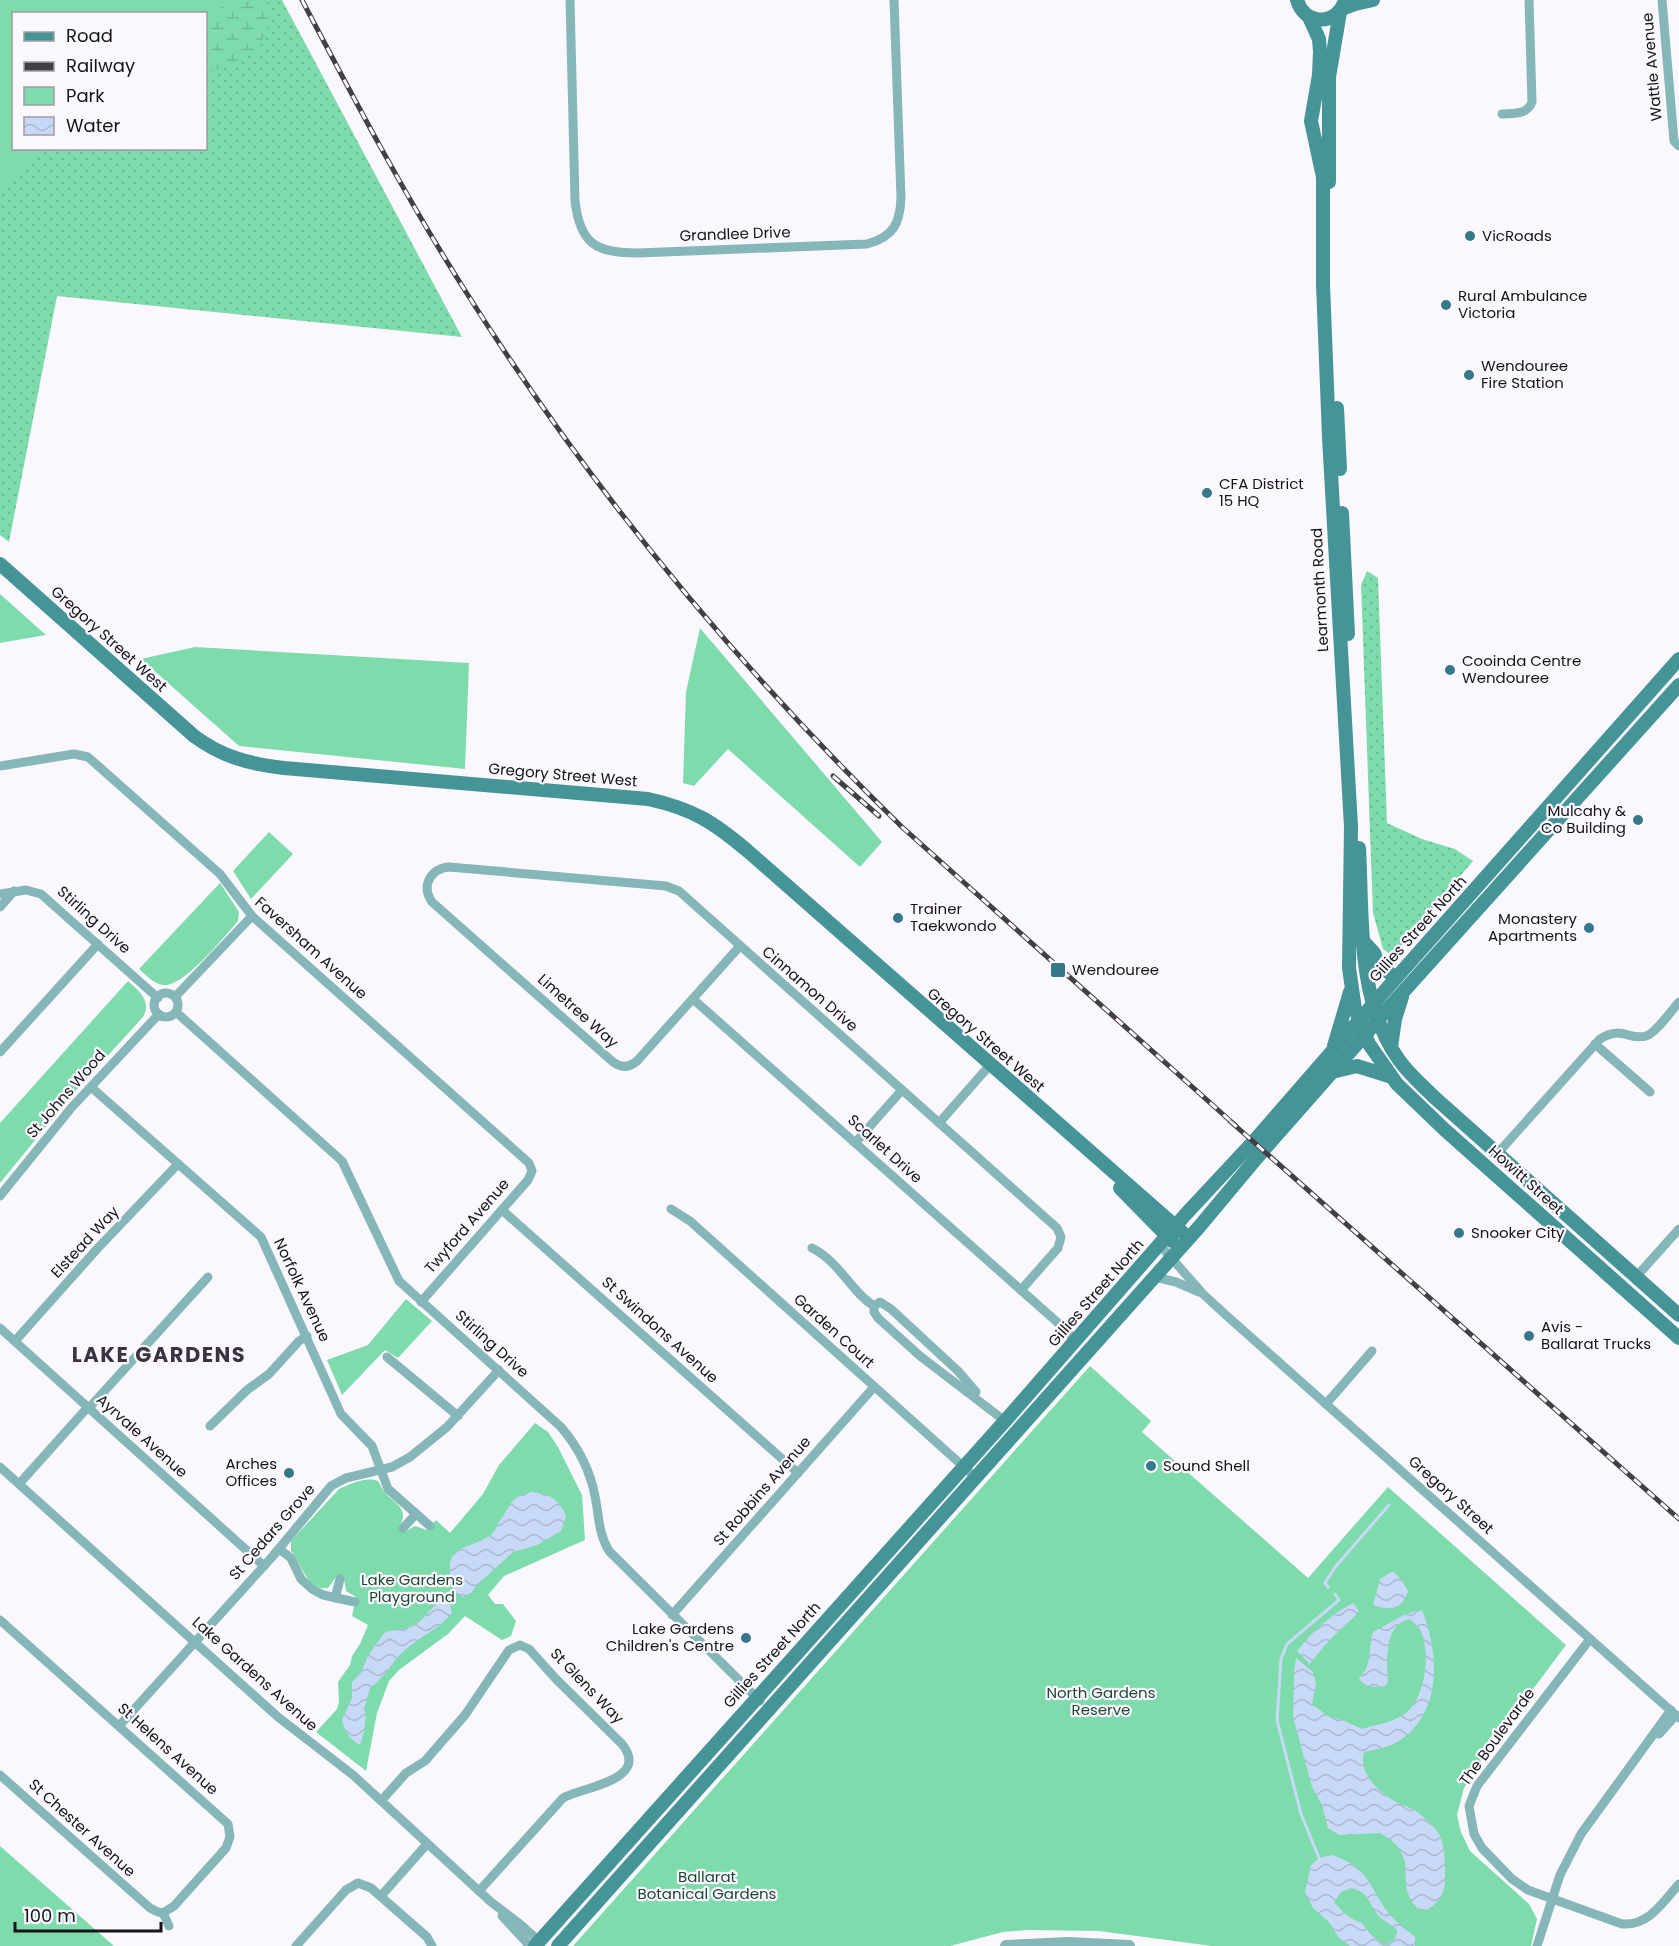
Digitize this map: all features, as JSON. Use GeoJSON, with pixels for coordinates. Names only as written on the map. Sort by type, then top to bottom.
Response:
{"type":"FeatureCollection","features":[{"type":"Feature","properties":{"kind":"main road","name":"Learmonth Road"},"geometry":{"type":"LineString","coordinates":[[1297,0],[1302,11],[1309,17],[1319,39],[1319,75],[1311,121],[1323,177],[1323,284],[1348,715],[1364,942],[1373,1005],[1378,1020]]}},
{"type":"Feature","properties":{"kind":"main road"},"geometry":{"type":"LineString","coordinates":[[1309,17],[1326,20],[1342,7],[1373,0]]}},
{"type":"Feature","properties":{"kind":"main road","name":"Learmonth Road"},"geometry":{"type":"LineString","coordinates":[[1338,529],[1328,196],[1329,77],[1342,7]]}},
{"type":"Feature","properties":{"kind":"main road","name":"Gregory Street West"},"geometry":{"type":"LineString","coordinates":[[0,564],[194,736],[237,760],[274,767],[648,799],[695,813],[721,829],[750,853],[1074,1139],[1180,1248]]}},
{"type":"Feature","properties":{"kind":"main road","name":"Gillies Street North"},"geometry":{"type":"LineString","coordinates":[[536,1945],[1254,1141],[1679,659]]}},
{"type":"Feature","properties":{"kind":"main road","name":"Gillies Street North"},"geometry":{"type":"LineString","coordinates":[[558,1946],[1155,1277],[1378,1020],[1679,685]]}},
{"type":"Feature","properties":{"kind":"main road","name":"Learmonth Road"},"geometry":{"type":"LineString","coordinates":[[1348,715],[1351,827],[1348,950],[1351,990],[1365,1035]]}},
{"type":"Feature","properties":{"kind":"main road"},"geometry":{"type":"LineString","coordinates":[[1364,942],[1374,952],[1379,965],[1396,978]]}},
{"type":"Feature","properties":{"kind":"main road"},"geometry":{"type":"LineString","coordinates":[[1333,1050],[1351,990]]}},
{"type":"Feature","properties":{"kind":"main road"},"geometry":{"type":"LineString","coordinates":[[1391,1047],[1395,1019],[1405,990]]}},
{"type":"Feature","properties":{"kind":"main road","name":"Howitt Street"},"geometry":{"type":"LineString","coordinates":[[1378,1020],[1391,1047],[1407,1070],[1434,1097],[1679,1315]]}},
{"type":"Feature","properties":{"kind":"main road","name":"Howitt Street"},"geometry":{"type":"LineString","coordinates":[[1365,1035],[1389,1076],[1486,1167],[1679,1338]]}},
{"type":"Feature","properties":{"kind":"main road"},"geometry":{"type":"LineString","coordinates":[[1332,1072],[1357,1066],[1389,1076]]}},
{"type":"Feature","properties":{"kind":"main road"},"geometry":{"type":"LineString","coordinates":[[1486,1167],[1497,1154]]}},
{"type":"Feature","properties":{"kind":"main road"},"geometry":{"type":"LineString","coordinates":[[1590,1259],[1600,1246]]}},
{"type":"Feature","properties":{"kind":"street","name":"Grandlee Drive"},"geometry":{"type":"LineString","coordinates":[[570,0],[575,201],[578,221],[582,233],[596,245],[618,253],[638,253],[867,244],[881,240],[889,234],[899,215],[901,198],[894,0]]}},
{"type":"Feature","properties":{"kind":"street"},"geometry":{"type":"LineString","coordinates":[[1502,114],[1523,112],[1532,102],[1529,0]]}},
{"type":"Feature","properties":{"kind":"street","name":"Wattle Avenue"},"geometry":{"type":"LineString","coordinates":[[1662,0],[1674,141],[1679,146]]}},
{"type":"Feature","properties":{"kind":"street","name":"Faversham Avenue"},"geometry":{"type":"LineString","coordinates":[[0,766],[74,754],[88,758],[215,870],[252,916],[524,1158],[532,1169]]}},
{"type":"Feature","properties":{"kind":"street","name":"Cinnamon Drive"},"geometry":{"type":"LineString","coordinates":[[428,880],[437,870],[449,867],[666,886],[679,891],[1058,1229],[1061,1237],[1058,1248],[1021,1290]]}},
{"type":"Feature","properties":{"kind":"street","name":"Limetree Way"},"geometry":{"type":"LineString","coordinates":[[428,880],[427,889],[432,902],[616,1065],[626,1067],[635,1063],[740,946]]}},
{"type":"Feature","properties":{"kind":"street","name":"Stirling Drive"},"geometry":{"type":"LineString","coordinates":[[0,894],[28,890],[39,892],[158,998]]}},
{"type":"Feature","properties":{"kind":"street"},"geometry":{"type":"LineString","coordinates":[[0,907],[14,891]]}},
{"type":"Feature","properties":{"kind":"street"},"geometry":{"type":"LineString","coordinates":[[175,997],[252,916]]}},
{"type":"Feature","properties":{"kind":"street"},"geometry":{"type":"LineString","coordinates":[[0,1052],[98,944]]}},
{"type":"Feature","properties":{"kind":"street"},"geometry":{"type":"LineString","coordinates":[[164,994],[175,997],[178,1003],[176,1012],[170,1017],[159,1014],[155,1004],[158,998],[164,994]]}},
{"type":"Feature","properties":{"kind":"street","name":"Scarlet Drive"},"geometry":{"type":"LineString","coordinates":[[693,999],[1057,1322],[1075,1341]]}},
{"type":"Feature","properties":{"kind":"street"},"geometry":{"type":"LineString","coordinates":[[1497,1154],[1595,1044],[1614,1033],[1648,1035],[1679,1002]]}},
{"type":"Feature","properties":{"kind":"street","name":"Stirling Drive"},"geometry":{"type":"LineString","coordinates":[[176,1012],[342,1161],[393,1272],[401,1283],[556,1422],[572,1441],[591,1479],[599,1528],[606,1546],[615,1559],[768,1709]]}},
{"type":"Feature","properties":{"kind":"street","name":"St Johns Wood"},"geometry":{"type":"LineString","coordinates":[[0,1196],[91,1087],[159,1014]]}},
{"type":"Feature","properties":{"kind":"street"},"geometry":{"type":"LineString","coordinates":[[1595,1044],[1650,1092]]}},
{"type":"Feature","properties":{"kind":"street"},"geometry":{"type":"LineString","coordinates":[[939,1123],[990,1065]]}},
{"type":"Feature","properties":{"kind":"street","name":"Norfolk Avenue"},"geometry":{"type":"LineString","coordinates":[[91,1087],[261,1237],[339,1411],[372,1446],[388,1489],[430,1526]]}},
{"type":"Feature","properties":{"kind":"street"},"geometry":{"type":"LineString","coordinates":[[855,1143],[902,1090]]}},
{"type":"Feature","properties":{"kind":"street","name":"Elstead Way"},"geometry":{"type":"LineString","coordinates":[[15,1341],[97,1249],[178,1164]]}},
{"type":"Feature","properties":{"kind":"street","name":"Twyford Avenue"},"geometry":{"type":"LineString","coordinates":[[421,1302],[529,1179],[532,1169]]}},
{"type":"Feature","properties":{"kind":"street","name":"Garden Court"},"geometry":{"type":"LineString","coordinates":[[671,1209],[690,1221],[975,1477]]}},
{"type":"Feature","properties":{"kind":"street","name":"St Swindons Avenue"},"geometry":{"type":"LineString","coordinates":[[502,1210],[798,1473]]}},
{"type":"Feature","properties":{"kind":"street"},"geometry":{"type":"LineString","coordinates":[[1636,1277],[1679,1229]]}},
{"type":"Feature","properties":{"kind":"street"},"geometry":{"type":"LineString","coordinates":[[812,1248],[830,1260],[873,1306],[874,1313],[915,1352],[1005,1421]]}},
{"type":"Feature","properties":{"kind":"street","name":"Gregory Street"},"geometry":{"type":"LineString","coordinates":[[1180,1248],[1203,1294]]}},
{"type":"Feature","properties":{"kind":"street"},"geometry":{"type":"LineString","coordinates":[[19,1484],[208,1277]]}},
{"type":"Feature","properties":{"kind":"street","name":"Gregory Street"},"geometry":{"type":"LineString","coordinates":[[1155,1277],[1184,1285],[1203,1294],[1675,1714]]}},
{"type":"Feature","properties":{"kind":"street"},"geometry":{"type":"LineString","coordinates":[[873,1306],[880,1302],[927,1341],[958,1371],[990,1408]]}},
{"type":"Feature","properties":{"kind":"street"},"geometry":{"type":"LineString","coordinates":[[882,1321],[891,1310]]}},
{"type":"Feature","properties":{"kind":"street"},"geometry":{"type":"LineString","coordinates":[[1057,1322],[1071,1328],[1087,1327]]}},
{"type":"Feature","properties":{"kind":"street","name":"Ayrvale Avenue"},"geometry":{"type":"LineString","coordinates":[[0,1328],[264,1566]]}},
{"type":"Feature","properties":{"kind":"street"},"geometry":{"type":"LineString","coordinates":[[210,1426],[247,1390],[269,1374],[299,1341],[307,1336]]}},
{"type":"Feature","properties":{"kind":"street"},"geometry":{"type":"LineString","coordinates":[[915,1352],[927,1341]]}},
{"type":"Feature","properties":{"kind":"street"},"geometry":{"type":"LineString","coordinates":[[1326,1404],[1372,1352]]}},
{"type":"Feature","properties":{"kind":"street"},"geometry":{"type":"LineString","coordinates":[[387,1357],[458,1416]]}},
{"type":"Feature","properties":{"kind":"street","name":"St Cedars Grove"},"geometry":{"type":"LineString","coordinates":[[119,1726],[264,1566],[331,1486],[346,1479],[396,1466],[410,1457],[447,1427],[499,1370]]}},
{"type":"Feature","properties":{"kind":"street","name":"St Robbins Avenue"},"geometry":{"type":"LineString","coordinates":[[672,1615],[874,1387]]}},
{"type":"Feature","properties":{"kind":"street","name":"Lake Gardens Avenue"},"geometry":{"type":"LineString","coordinates":[[0,1467],[196,1641],[291,1729],[348,1771],[381,1800],[479,1892],[520,1924],[536,1945]]}},
{"type":"Feature","properties":{"kind":"street"},"geometry":{"type":"LineString","coordinates":[[403,1528],[416,1514]]}},
{"type":"Feature","properties":{"kind":"street"},"geometry":{"type":"LineString","coordinates":[[279,1549],[293,1560],[301,1579],[309,1587],[320,1594],[355,1602]]}},
{"type":"Feature","properties":{"kind":"street"},"geometry":{"type":"LineString","coordinates":[[335,1598],[340,1579]]}},
{"type":"Feature","properties":{"kind":"street","name":"St Helens Avenue"},"geometry":{"type":"LineString","coordinates":[[0,1620],[222,1818],[230,1830],[230,1840],[226,1848],[174,1906],[163,1913]]}},
{"type":"Feature","properties":{"kind":"street","name":"The Boulevarde"},"geometry":{"type":"LineString","coordinates":[[1590,1639],[1477,1786],[1469,1806],[1472,1828],[1482,1848],[1519,1886],[1616,1922],[1632,1924],[1648,1917],[1679,1884]]}},
{"type":"Feature","properties":{"kind":"street","name":"St Glens Way"},"geometry":{"type":"LineString","coordinates":[[381,1800],[406,1773],[425,1761],[465,1715],[511,1649],[523,1646],[533,1652],[556,1679],[619,1741],[626,1750],[627,1762],[622,1773],[612,1781],[563,1798],[479,1892]]}},
{"type":"Feature","properties":{"kind":"street"},"geometry":{"type":"LineString","coordinates":[[1537,1946],[1566,1862],[1581,1834],[1643,1751],[1675,1714]]}},
{"type":"Feature","properties":{"kind":"street","name":"St Chester Avenue"},"geometry":{"type":"LineString","coordinates":[[0,1774],[152,1910],[163,1913]]}},
{"type":"Feature","properties":{"kind":"street"},"geometry":{"type":"LineString","coordinates":[[381,1896],[427,1844]]}},
{"type":"Feature","properties":{"kind":"street"},"geometry":{"type":"LineString","coordinates":[[296,1946],[351,1885],[358,1883],[367,1885],[381,1896],[426,1937],[432,1946]]}},
{"type":"Feature","properties":{"kind":"street"},"geometry":{"type":"LineString","coordinates":[[163,1913],[169,1926]]}},
{"type":"Feature","properties":{"kind":"street"},"geometry":{"type":"LineString","coordinates":[[1006,1946],[1068,1943],[1129,1946]]}},
{"type":"Feature","properties":{"kind":"green space"},"geometry":{"type":"Polygon","coordinates":[[[0,0],[282,0],[462,337],[57,296],[9,542],[0,535],[0,0]]]}},
{"type":"Feature","properties":{"kind":"green space"},"geometry":{"type":"Polygon","coordinates":[[[0,0],[266,0],[271,17],[258,51],[220,69],[207,72],[207,12],[12,12],[0,0]]]}},
{"type":"Feature","properties":{"kind":"green space"},"geometry":{"type":"Polygon","coordinates":[[[0,0],[230,0],[207,19],[207,12],[12,12],[12,150],[46,150],[0,187],[0,0]]]}},
{"type":"Feature","properties":{"kind":"green space"},"geometry":{"type":"Polygon","coordinates":[[[1367,571],[1378,578],[1387,823],[1422,839],[1455,849],[1473,861],[1392,956],[1383,949],[1373,913],[1361,585],[1367,571]]]}},
{"type":"Feature","properties":{"kind":"green space"},"geometry":{"type":"Polygon","coordinates":[[[0,594],[46,635],[0,643],[0,594]]]}},
{"type":"Feature","properties":{"kind":"green space"},"geometry":{"type":"Polygon","coordinates":[[[700,628],[882,842],[860,867],[728,749],[694,786],[683,783],[686,692],[700,628]]]}},
{"type":"Feature","properties":{"kind":"green space"},"geometry":{"type":"Polygon","coordinates":[[[195,647],[469,663],[465,769],[239,746],[141,659],[195,647]]]}},
{"type":"Feature","properties":{"kind":"green space"},"geometry":{"type":"Polygon","coordinates":[[[269,832],[293,854],[251,899],[233,871],[269,832]]]}},
{"type":"Feature","properties":{"kind":"green space"},"geometry":{"type":"Polygon","coordinates":[[[220,883],[239,912],[238,921],[203,960],[181,978],[171,984],[163,985],[153,981],[139,969],[220,883]]]}},
{"type":"Feature","properties":{"kind":"green space"},"geometry":{"type":"Polygon","coordinates":[[[128,981],[145,1001],[143,1017],[71,1096],[0,1183],[0,1123],[128,981]]]}},
{"type":"Feature","properties":{"kind":"green space"},"geometry":{"type":"Polygon","coordinates":[[[406,1299],[432,1321],[398,1358],[385,1350],[342,1395],[327,1360],[368,1345],[406,1299]]]}},
{"type":"Feature","properties":{"kind":"green space","name":"North Gardens Reserve"},"geometry":{"type":"Polygon","coordinates":[[[1090,1366],[1151,1421],[1142,1432],[1308,1578],[1388,1487],[1566,1645],[1484,1755],[1464,1788],[1457,1815],[1461,1832],[1470,1851],[1529,1904],[1537,1919],[1531,1946],[1212,1946],[1099,1931],[1028,1930],[1003,1932],[950,1946],[573,1946],[1090,1366]]]}},
{"type":"Feature","properties":{"kind":"green space","name":"Lake Gardens Playground"},"geometry":{"type":"Polygon","coordinates":[[[535,1423],[548,1432],[558,1447],[582,1495],[585,1540],[504,1576],[488,1595],[495,1604],[503,1604],[516,1621],[511,1636],[502,1640],[465,1616],[448,1634],[399,1670],[389,1681],[377,1713],[366,1771],[316,1732],[337,1709],[338,1682],[350,1665],[352,1656],[368,1625],[352,1616],[356,1597],[346,1591],[344,1579],[336,1577],[328,1588],[314,1585],[305,1575],[291,1551],[291,1541],[339,1489],[368,1479],[378,1481],[383,1490],[402,1510],[402,1520],[399,1526],[406,1531],[415,1526],[427,1530],[436,1520],[450,1533],[483,1494],[499,1465],[535,1423]]]}},
{"type":"Feature","properties":{"kind":"green space"},"geometry":{"type":"Polygon","coordinates":[[[0,1846],[114,1946],[0,1946],[0,1846]]]}},
{"type":"Feature","properties":{"kind":"water"},"geometry":{"type":"Polygon","coordinates":[[[532,1492],[549,1496],[560,1505],[566,1516],[561,1531],[537,1545],[513,1552],[471,1593],[463,1597],[460,1595],[454,1590],[451,1579],[451,1559],[455,1553],[492,1534],[515,1499],[532,1492]]]}},
{"type":"Feature","properties":{"kind":"water"},"geometry":{"type":"Polygon","coordinates":[[[1394,1572],[1403,1582],[1408,1591],[1405,1597],[1395,1607],[1385,1608],[1373,1605],[1380,1579],[1394,1572]]]}},
{"type":"Feature","properties":{"kind":"water"},"geometry":{"type":"Polygon","coordinates":[[[442,1601],[450,1604],[452,1613],[441,1624],[406,1649],[370,1688],[364,1709],[366,1716],[360,1745],[348,1735],[342,1720],[352,1698],[352,1682],[360,1674],[369,1654],[385,1632],[413,1626],[442,1601]]]}},
{"type":"Feature","properties":{"kind":"water"},"geometry":{"type":"Polygon","coordinates":[[[1353,1603],[1359,1611],[1310,1664],[1297,1651],[1322,1624],[1353,1603]]]}},
{"type":"Feature","properties":{"kind":"water"},"geometry":{"type":"Polygon","coordinates":[[[1422,1610],[1428,1627],[1434,1663],[1430,1698],[1424,1714],[1413,1729],[1399,1741],[1364,1752],[1363,1760],[1367,1775],[1377,1788],[1396,1802],[1419,1814],[1433,1826],[1440,1836],[1445,1859],[1444,1887],[1439,1900],[1427,1910],[1417,1908],[1410,1899],[1406,1887],[1405,1861],[1399,1848],[1390,1839],[1380,1833],[1339,1835],[1328,1828],[1322,1805],[1312,1787],[1293,1717],[1296,1658],[1313,1672],[1316,1684],[1312,1704],[1329,1717],[1340,1719],[1362,1729],[1390,1721],[1406,1713],[1418,1696],[1426,1661],[1420,1629],[1410,1619],[1398,1625],[1391,1636],[1386,1686],[1371,1687],[1359,1679],[1366,1670],[1373,1632],[1403,1616],[1422,1610]]]}},
{"type":"Feature","properties":{"kind":"water"},"geometry":{"type":"Polygon","coordinates":[[[1332,1855],[1360,1871],[1390,1915],[1415,1937],[1415,1946],[1350,1946],[1339,1938],[1329,1922],[1313,1908],[1305,1892],[1311,1865],[1319,1858],[1332,1855]],[[1351,1888],[1341,1892],[1334,1902],[1346,1915],[1362,1923],[1377,1940],[1385,1945],[1390,1943],[1397,1930],[1381,1918],[1363,1893],[1351,1888]]]}},
{"type":"Feature","properties":{"kind":"waterway"},"geometry":{"type":"LineString","coordinates":[[1328,1587],[1325,1583],[1336,1566],[1389,1505]]}},
{"type":"Feature","properties":{"kind":"waterway"},"geometry":{"type":"LineString","coordinates":[[1319,1858],[1301,1814],[1277,1720],[1281,1659],[1287,1644],[1339,1600],[1335,1594]]}},
{"type":"Feature","properties":{"kind":"railway"},"geometry":{"type":"LineString","coordinates":[[302,0],[401,184],[466,292],[563,435],[614,505],[668,572],[782,703],[902,827],[1236,1126]]}},
{"type":"Feature","properties":{"kind":"railway"},"geometry":{"type":"LineString","coordinates":[[833,776],[879,816]]}},
{"type":"Feature","properties":{"kind":"railway"},"geometry":{"type":"LineString","coordinates":[[1230,1121],[1679,1519]]}},
{"type":"Feature","properties":{"kind":"place","name":"VicRoads"},"geometry":{"type":"Point","coordinates":[1470,236]}},
{"type":"Feature","properties":{"kind":"place","name":"Rural Ambulance Victoria"},"geometry":{"type":"Point","coordinates":[1446,305]}},
{"type":"Feature","properties":{"kind":"place","name":"Wendouree Fire Station"},"geometry":{"type":"Point","coordinates":[1469,375]}},
{"type":"Feature","properties":{"kind":"place","name":"CFA District 15 HQ"},"geometry":{"type":"Point","coordinates":[1207,493]}},
{"type":"Feature","properties":{"kind":"place","name":"Cooinda Centre Wendouree"},"geometry":{"type":"Point","coordinates":[1450,670]}},
{"type":"Feature","properties":{"kind":"place","name":"Mulcahy & Co Building"},"geometry":{"type":"Point","coordinates":[1638,820]}},
{"type":"Feature","properties":{"kind":"place","name":"Trainer Taekwondo"},"geometry":{"type":"Point","coordinates":[898,918]}},
{"type":"Feature","properties":{"kind":"place","name":"Monastery Apartments"},"geometry":{"type":"Point","coordinates":[1589,928]}},
{"type":"Feature","properties":{"kind":"place","name":"Wendouree"},"geometry":{"type":"Point","coordinates":[1058,970]}},
{"type":"Feature","properties":{"kind":"place","name":"Snooker City"},"geometry":{"type":"Point","coordinates":[1459,1233]}},
{"type":"Feature","properties":{"kind":"place","name":"Avis - Ballarat Trucks"},"geometry":{"type":"Point","coordinates":[1529,1336]}},
{"type":"Feature","properties":{"kind":"place","name":"Sound Shell"},"geometry":{"type":"Point","coordinates":[1151,1466]}},
{"type":"Feature","properties":{"kind":"place","name":"Arches Offices"},"geometry":{"type":"Point","coordinates":[289,1473]}},
{"type":"Feature","properties":{"kind":"place","name":"Lake Gardens Children's Centre"},"geometry":{"type":"Point","coordinates":[746,1638]}},
{"type":"Feature","properties":{"kind":"district","name":"LAKE GARDENS"},"geometry":{"type":"Point","coordinates":[159,1355]}},
{"type":"Feature","properties":{"kind":"park label","name":"Ballarat Botanical Gardens"},"geometry":{"type":"Point","coordinates":[707,1886]}}]}
